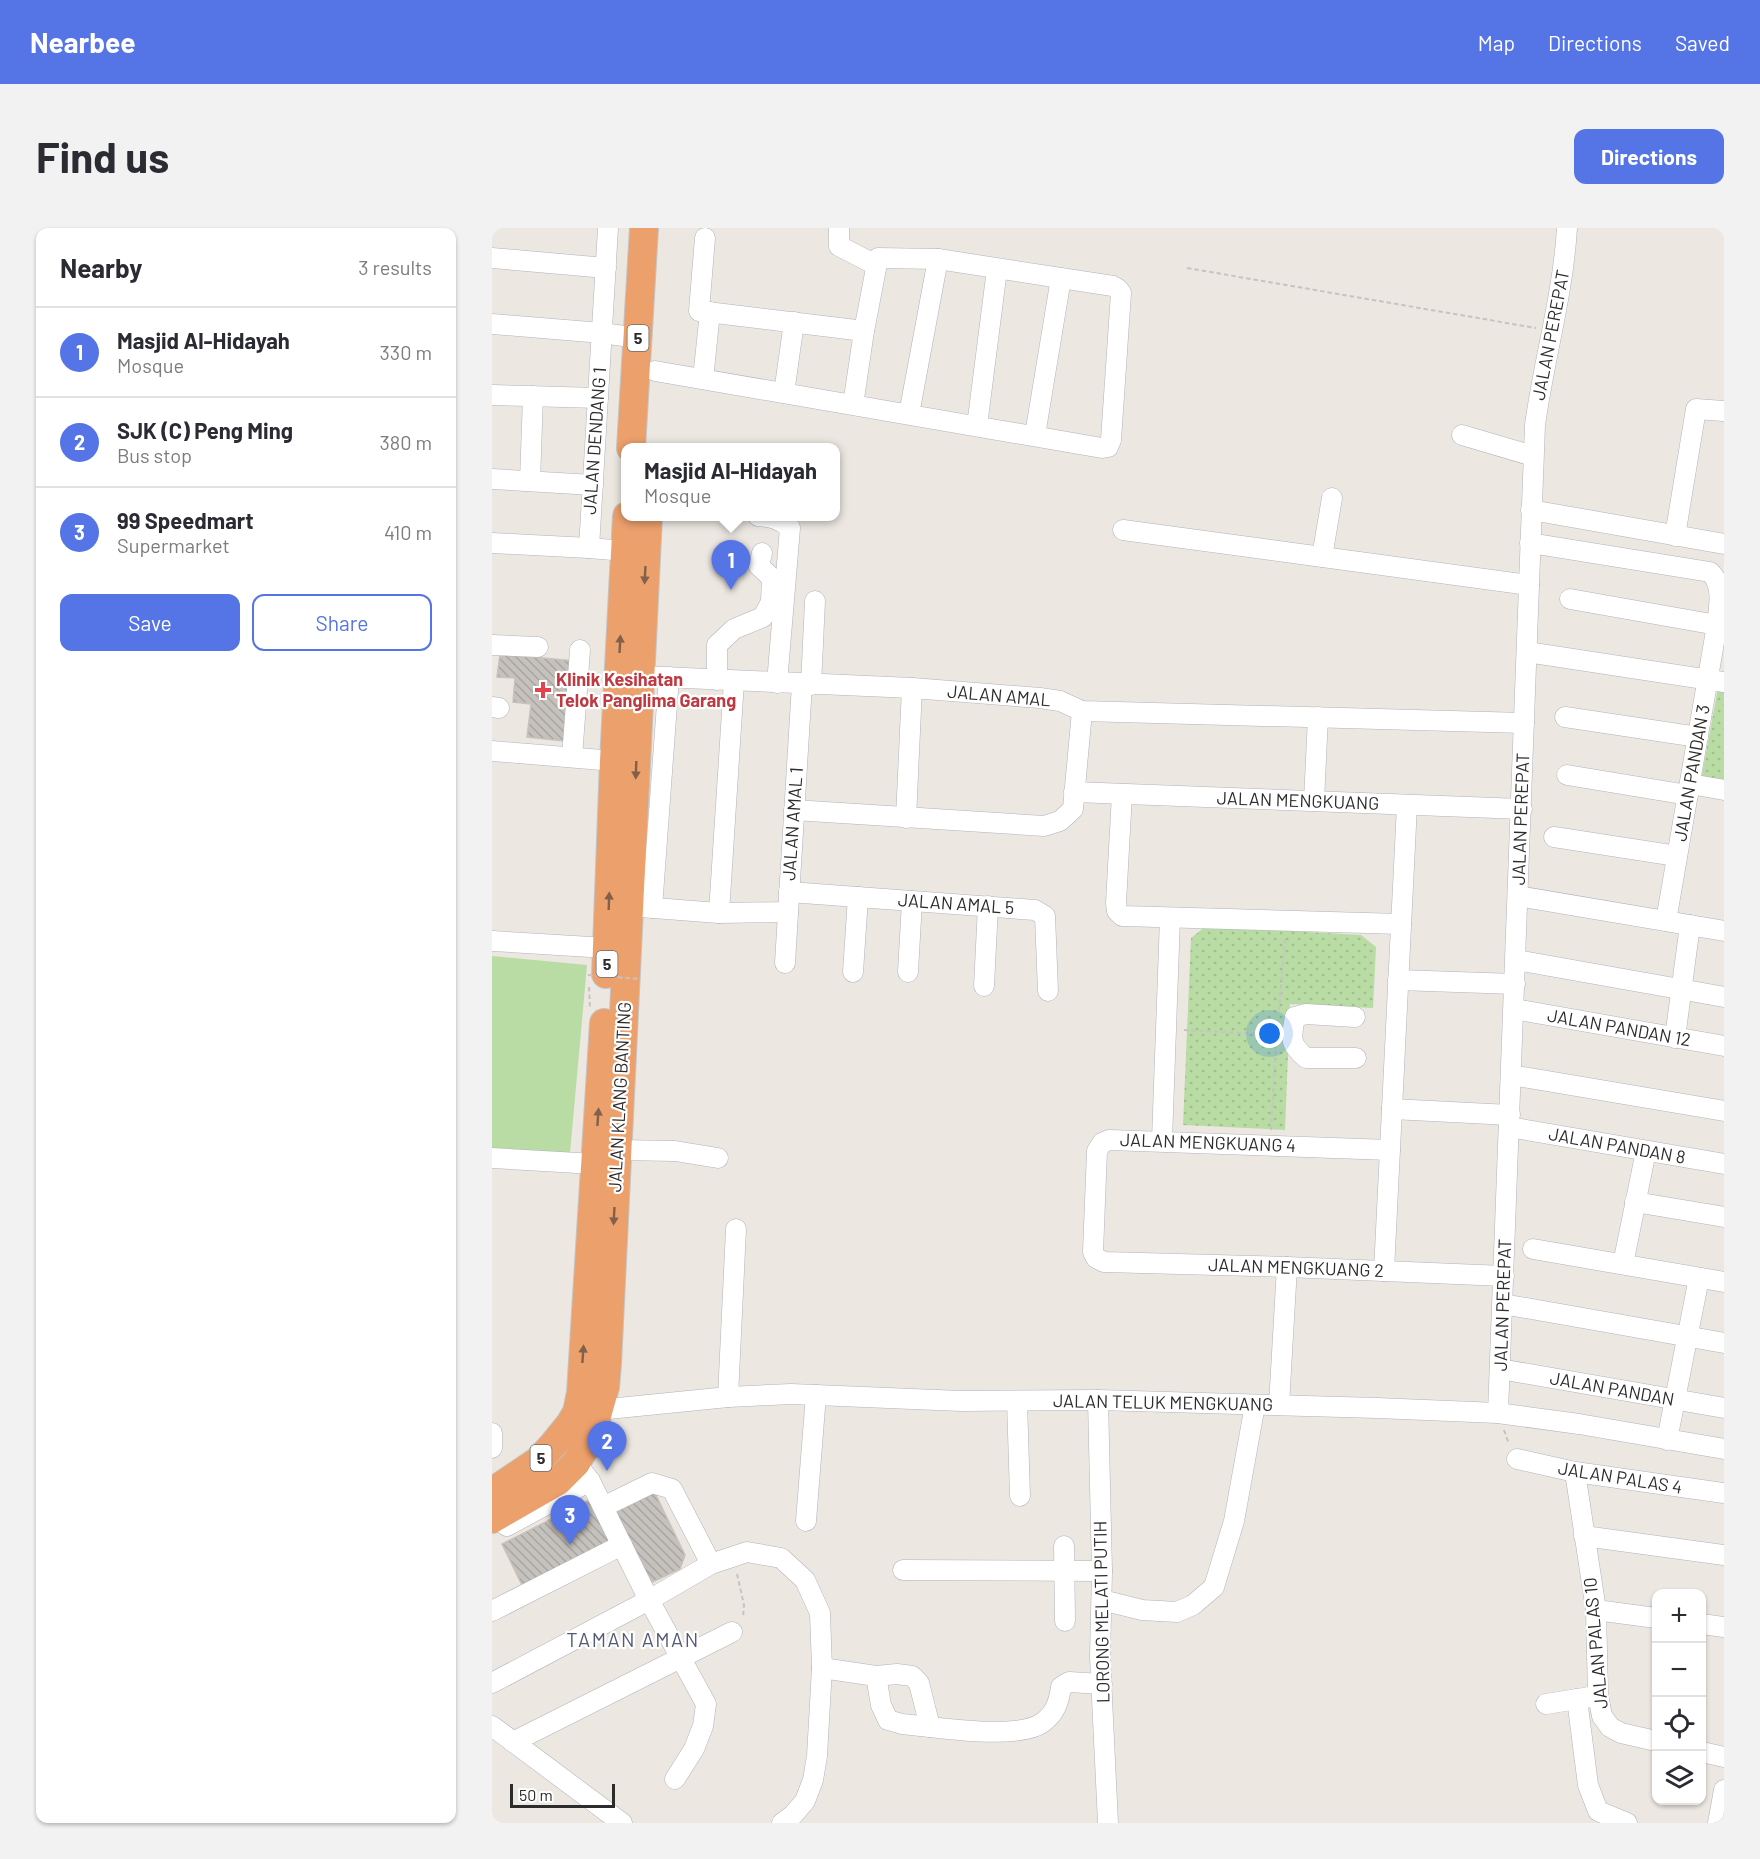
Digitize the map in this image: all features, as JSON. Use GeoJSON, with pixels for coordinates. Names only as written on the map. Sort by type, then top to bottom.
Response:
{"type":"FeatureCollection","features":[{"type":"Feature","properties":{"kind":"highway","name":"5"},"geometry":{"type":"LineString","coordinates":[[632,443],[644,228]]}},
{"type":"Feature","properties":{"kind":"highway","name":"5"},"geometry":{"type":"LineString","coordinates":[[651,443],[663,228]]}},
{"type":"Feature","properties":{"kind":"highway","name":"JALAN KLANG BANTING"},"geometry":{"type":"LineString","coordinates":[[493,1509],[558,1480],[583,1472],[585,1450],[591,1437],[588,1411],[608,1364],[604,1018],[627,521]]}},
{"type":"Feature","properties":{"kind":"highway","name":"JALAN KLANG BANTING"},"geometry":{"type":"LineString","coordinates":[[606,1157],[641,907],[640,676],[648,521]]}},
{"type":"Feature","properties":{"kind":"highway","name":"JALAN KLANG BANTING"},"geometry":{"type":"LineString","coordinates":[[493,1509],[570,1424],[588,1411]]}},
{"type":"Feature","properties":{"kind":"street","name":"JALAN DENDANG 1"},"geometry":{"type":"LineString","coordinates":[[589,548],[608,228]]}},
{"type":"Feature","properties":{"kind":"street"},"geometry":{"type":"LineString","coordinates":[[839,228],[839,246],[876,265]]}},
{"type":"Feature","properties":{"kind":"street","name":"JALAN PEREPAT"},"geometry":{"type":"LineString","coordinates":[[1498,1413],[1522,810],[1533,456],[1539,391],[1565,262],[1567,228]]}},
{"type":"Feature","properties":{"kind":"street"},"geometry":{"type":"LineString","coordinates":[[705,238],[699,311],[864,331]]}},
{"type":"Feature","properties":{"kind":"street"},"geometry":{"type":"LineString","coordinates":[[492,258],[606,268]]}},
{"type":"Feature","properties":{"kind":"street"},"geometry":{"type":"LineString","coordinates":[[655,371],[1102,448],[1108,447],[1111,440],[1121,293],[1113,286],[938,260],[878,258],[853,405]]}},
{"type":"Feature","properties":{"kind":"street"},"geometry":{"type":"LineString","coordinates":[[909,414],[938,260]]}},
{"type":"Feature","properties":{"kind":"street"},"geometry":{"type":"LineString","coordinates":[[977,426],[997,269]]}},
{"type":"Feature","properties":{"kind":"street"},"geometry":{"type":"LineString","coordinates":[[1035,435],[1061,278]]}},
{"type":"Feature","properties":{"kind":"street"},"geometry":{"type":"LineString","coordinates":[[703,379],[710,312]]}},
{"type":"Feature","properties":{"kind":"street"},"geometry":{"type":"LineString","coordinates":[[784,393],[794,322]]}},
{"type":"Feature","properties":{"kind":"street"},"geometry":{"type":"LineString","coordinates":[[492,324],[638,338]]}},
{"type":"Feature","properties":{"kind":"street"},"geometry":{"type":"LineString","coordinates":[[492,395],[598,398]]}},
{"type":"Feature","properties":{"kind":"street"},"geometry":{"type":"LineString","coordinates":[[530,481],[533,396]]}},
{"type":"Feature","properties":{"kind":"street"},"geometry":{"type":"LineString","coordinates":[[1675,536],[1696,409],[1724,411]]}},
{"type":"Feature","properties":{"kind":"street"},"geometry":{"type":"LineString","coordinates":[[1461,435],[1533,456]]}},
{"type":"Feature","properties":{"kind":"street"},"geometry":{"type":"LineString","coordinates":[[492,479],[593,485]]}},
{"type":"Feature","properties":{"kind":"street"},"geometry":{"type":"LineString","coordinates":[[1322,557],[1332,498]]}},
{"type":"Feature","properties":{"kind":"street"},"geometry":{"type":"LineString","coordinates":[[1531,510],[1724,544]]}},
{"type":"Feature","properties":{"kind":"street"},"geometry":{"type":"LineString","coordinates":[[777,683],[790,528],[780,521]]}},
{"type":"Feature","properties":{"kind":"street"},"geometry":{"type":"LineString","coordinates":[[1124,530],[1529,585]]}},
{"type":"Feature","properties":{"kind":"street"},"geometry":{"type":"LineString","coordinates":[[492,543],[625,551]]}},
{"type":"Feature","properties":{"kind":"street","name":"JALAN PANDAN 3"},"geometry":{"type":"LineString","coordinates":[[1530,543],[1710,572],[1717,578],[1721,587],[1717,625],[1716,681],[1698,737],[1666,921]]}},
{"type":"Feature","properties":{"kind":"street"},"geometry":{"type":"LineString","coordinates":[[718,913],[725,680],[717,645],[734,629],[763,617],[771,602],[772,578],[759,566],[762,553]]}},
{"type":"Feature","properties":{"kind":"street"},"geometry":{"type":"LineString","coordinates":[[1570,599],[1717,625]]}},
{"type":"Feature","properties":{"kind":"street","name":"JALAN AMAL 1"},"geometry":{"type":"LineString","coordinates":[[785,963],[794,810],[815,601]]}},
{"type":"Feature","properties":{"kind":"street"},"geometry":{"type":"LineString","coordinates":[[492,645],[538,646]]}},
{"type":"Feature","properties":{"kind":"street"},"geometry":{"type":"LineString","coordinates":[[572,756],[580,650]]}},
{"type":"Feature","properties":{"kind":"street"},"geometry":{"type":"LineString","coordinates":[[1527,652],[1716,681]]}},
{"type":"Feature","properties":{"kind":"street","name":"JALAN AMAL"},"geometry":{"type":"LineString","coordinates":[[640,676],[912,688],[1040,698],[1060,701],[1082,711],[1524,723]]}},
{"type":"Feature","properties":{"kind":"street"},"geometry":{"type":"LineString","coordinates":[[669,677],[641,907],[718,913],[788,912]]}},
{"type":"Feature","properties":{"kind":"street"},"geometry":{"type":"LineString","coordinates":[[906,818],[912,688]]}},
{"type":"Feature","properties":{"kind":"street"},"geometry":{"type":"LineString","coordinates":[[794,810],[1044,826],[1060,821],[1072,809],[1082,711]]}},
{"type":"Feature","properties":{"kind":"street"},"geometry":{"type":"LineString","coordinates":[[1314,801],[1318,717]]}},
{"type":"Feature","properties":{"kind":"street"},"geometry":{"type":"LineString","coordinates":[[1565,717],[1698,737]]}},
{"type":"Feature","properties":{"kind":"street"},"geometry":{"type":"LineString","coordinates":[[492,751],[614,761]]}},
{"type":"Feature","properties":{"kind":"street"},"geometry":{"type":"LineString","coordinates":[[1567,775],[1689,789],[1724,790]]}},
{"type":"Feature","properties":{"kind":"street","name":"JALAN MENGKUANG"},"geometry":{"type":"LineString","coordinates":[[1074,792],[1522,810]]}},
{"type":"Feature","properties":{"kind":"street"},"geometry":{"type":"LineString","coordinates":[[1122,794],[1117,911],[1122,916],[1401,924]]}},
{"type":"Feature","properties":{"kind":"street"},"geometry":{"type":"LineString","coordinates":[[1384,1271],[1407,805]]}},
{"type":"Feature","properties":{"kind":"street"},"geometry":{"type":"LineString","coordinates":[[1554,837],[1677,856]]}},
{"type":"Feature","properties":{"kind":"street","name":"JALAN AMAL 5"},"geometry":{"type":"LineString","coordinates":[[789,892],[1035,910],[1045,916],[1048,991]]}},
{"type":"Feature","properties":{"kind":"street"},"geometry":{"type":"LineString","coordinates":[[1518,896],[1724,931]]}},
{"type":"Feature","properties":{"kind":"street"},"geometry":{"type":"LineString","coordinates":[[853,972],[858,897]]}},
{"type":"Feature","properties":{"kind":"street"},"geometry":{"type":"LineString","coordinates":[[908,972],[912,901]]}},
{"type":"Feature","properties":{"kind":"street"},"geometry":{"type":"LineString","coordinates":[[984,986],[988,906]]}},
{"type":"Feature","properties":{"kind":"street"},"geometry":{"type":"LineString","coordinates":[[1162,1140],[1170,918]]}},
{"type":"Feature","properties":{"kind":"street"},"geometry":{"type":"LineString","coordinates":[[1675,1038],[1690,925]]}},
{"type":"Feature","properties":{"kind":"street"},"geometry":{"type":"LineString","coordinates":[[492,941],[607,948]]}},
{"type":"Feature","properties":{"kind":"street"},"geometry":{"type":"LineString","coordinates":[[1516,960],[1724,997]]}},
{"type":"Feature","properties":{"kind":"street"},"geometry":{"type":"LineString","coordinates":[[1398,980],[1515,984]]}},
{"type":"Feature","properties":{"kind":"street","name":"JALAN PANDAN 12"},"geometry":{"type":"LineString","coordinates":[[1514,1009],[1724,1046]]}},
{"type":"Feature","properties":{"kind":"street"},"geometry":{"type":"LineString","coordinates":[[1354,1017],[1306,1014],[1295,1017],[1284,1041],[1306,1058],[1356,1058]]}},
{"type":"Feature","properties":{"kind":"street"},"geometry":{"type":"LineString","coordinates":[[1511,1075],[1724,1111]]}},
{"type":"Feature","properties":{"kind":"street","name":"JALAN PANDAN 8"},"geometry":{"type":"LineString","coordinates":[[1392,1109],[1510,1121],[1646,1151],[1724,1164]]}},
{"type":"Feature","properties":{"kind":"street","name":"JALAN MENGKUANG 4"},"geometry":{"type":"LineString","coordinates":[[1094,1252],[1096,1151],[1102,1143],[1109,1140],[1162,1140],[1390,1150]]}},
{"type":"Feature","properties":{"kind":"street"},"geometry":{"type":"LineString","coordinates":[[492,1158],[606,1157],[675,1151],[718,1158]]}},
{"type":"Feature","properties":{"kind":"street"},"geometry":{"type":"LineString","coordinates":[[1623,1264],[1646,1151]]}},
{"type":"Feature","properties":{"kind":"street"},"geometry":{"type":"LineString","coordinates":[[1635,1202],[1724,1217]]}},
{"type":"Feature","properties":{"kind":"street"},"geometry":{"type":"LineString","coordinates":[[728,1397],[736,1229]]}},
{"type":"Feature","properties":{"kind":"street"},"geometry":{"type":"LineString","coordinates":[[1533,1249],[1724,1282]]}},
{"type":"Feature","properties":{"kind":"street","name":"JALAN MENGKUANG 2"},"geometry":{"type":"LineString","coordinates":[[1094,1252],[1096,1258],[1104,1262],[1504,1276]]}},
{"type":"Feature","properties":{"kind":"street"},"geometry":{"type":"LineString","coordinates":[[1279,1405],[1287,1267]]}},
{"type":"Feature","properties":{"kind":"street"},"geometry":{"type":"LineString","coordinates":[[1667,1440],[1699,1278]]}},
{"type":"Feature","properties":{"kind":"street"},"geometry":{"type":"LineString","coordinates":[[1503,1304],[1724,1343]]}},
{"type":"Feature","properties":{"kind":"street","name":"JALAN PANDAN"},"geometry":{"type":"LineString","coordinates":[[1500,1369],[1724,1408]]}},
{"type":"Feature","properties":{"kind":"street"},"geometry":{"type":"LineString","coordinates":[[806,1521],[816,1395]]}},
{"type":"Feature","properties":{"kind":"street","name":"JALAN TELUK MENGKUANG"},"geometry":{"type":"LineString","coordinates":[[588,1411],[728,1397],[816,1395],[961,1401],[1098,1400],[1279,1405],[1498,1413],[1724,1449]]}},
{"type":"Feature","properties":{"kind":"street","name":"LORONG MELATI PUTIH"},"geometry":{"type":"LineString","coordinates":[[1098,1400],[1102,1571],[1100,1657],[1108,1823]]}},
{"type":"Feature","properties":{"kind":"street"},"geometry":{"type":"LineString","coordinates":[[1017,1401],[1020,1496]]}},
{"type":"Feature","properties":{"kind":"street"},"geometry":{"type":"LineString","coordinates":[[1101,1600],[1142,1610],[1178,1612],[1193,1605],[1214,1587],[1234,1521],[1255,1405]]}},
{"type":"Feature","properties":{"kind":"street"},"geometry":{"type":"LineString","coordinates":[[492,1433],[492,1448]]}},
{"type":"Feature","properties":{"kind":"street","name":"JALAN PALAS 4"},"geometry":{"type":"LineString","coordinates":[[1517,1459],[1575,1472],[1724,1494]]}},
{"type":"Feature","properties":{"kind":"street"},"geometry":{"type":"LineString","coordinates":[[583,1472],[706,1704],[703,1726],[697,1742],[675,1779]]}},
{"type":"Feature","properties":{"kind":"street","name":"JALAN PALAS 10"},"geometry":{"type":"LineString","coordinates":[[1575,1472],[1596,1610],[1598,1695],[1602,1716],[1610,1727],[1622,1733],[1652,1740]]}},
{"type":"Feature","properties":{"kind":"street"},"geometry":{"type":"LineString","coordinates":[[603,1507],[652,1483],[672,1489],[711,1564]]}},
{"type":"Feature","properties":{"kind":"street"},"geometry":{"type":"LineString","coordinates":[[1584,1536],[1724,1556]]}},
{"type":"Feature","properties":{"kind":"street"},"geometry":{"type":"LineString","coordinates":[[492,1611],[622,1545]]}},
{"type":"Feature","properties":{"kind":"street"},"geometry":{"type":"LineString","coordinates":[[1064,1546],[1065,1621]]}},
{"type":"Feature","properties":{"kind":"street"},"geometry":{"type":"LineString","coordinates":[[492,1683],[649,1600],[711,1564],[739,1555],[781,1558],[805,1580],[820,1613],[822,1668],[817,1756],[813,1780],[805,1801],[793,1815],[782,1823]]}},
{"type":"Feature","properties":{"kind":"street"},"geometry":{"type":"LineString","coordinates":[[903,1570],[1102,1571]]}},
{"type":"Feature","properties":{"kind":"street"},"geometry":{"type":"LineString","coordinates":[[1596,1610],[1652,1617]]}},
{"type":"Feature","properties":{"kind":"street"},"geometry":{"type":"LineString","coordinates":[[1706,1625],[1724,1627]]}},
{"type":"Feature","properties":{"kind":"street"},"geometry":{"type":"LineString","coordinates":[[513,1742],[732,1632]]}},
{"type":"Feature","properties":{"kind":"street"},"geometry":{"type":"LineString","coordinates":[[822,1668],[876,1676],[897,1674],[912,1676],[920,1683],[930,1727]]}},
{"type":"Feature","properties":{"kind":"street"},"geometry":{"type":"LineString","coordinates":[[876,1676],[881,1705],[888,1720],[930,1727],[1006,1732],[1040,1725],[1051,1715],[1059,1702],[1061,1687],[1069,1682],[1102,1684]]}},
{"type":"Feature","properties":{"kind":"street"},"geometry":{"type":"LineString","coordinates":[[1546,1704],[1598,1695]]}},
{"type":"Feature","properties":{"kind":"street"},"geometry":{"type":"LineString","coordinates":[[1577,1699],[1588,1785],[1598,1811],[1627,1823]]}},
{"type":"Feature","properties":{"kind":"street"},"geometry":{"type":"LineString","coordinates":[[492,1726],[622,1823]]}},
{"type":"Feature","properties":{"kind":"street"},"geometry":{"type":"LineString","coordinates":[[1706,1753],[1724,1757]]}},
{"type":"Feature","properties":{"kind":"street"},"geometry":{"type":"LineString","coordinates":[[1720,1821],[1724,1790]]}},
{"type":"Feature","properties":{"kind":"path"},"geometry":{"type":"LineString","coordinates":[[1187,268],[1551,330]]}},
{"type":"Feature","properties":{"kind":"path"},"geometry":{"type":"LineString","coordinates":[[1279,1012],[1287,921]]}},
{"type":"Feature","properties":{"kind":"path"},"geometry":{"type":"LineString","coordinates":[[588,975],[639,979]]}},
{"type":"Feature","properties":{"kind":"path"},"geometry":{"type":"LineString","coordinates":[[589,985],[591,1017],[604,1018]]}},
{"type":"Feature","properties":{"kind":"path"},"geometry":{"type":"LineString","coordinates":[[1166,1029],[1284,1041],[1270,1145]]}},
{"type":"Feature","properties":{"kind":"path"},"geometry":{"type":"LineString","coordinates":[[1498,1413],[1509,1446],[1517,1459]]}},
{"type":"Feature","properties":{"kind":"path"},"geometry":{"type":"LineString","coordinates":[[732,1632],[743,1620],[744,1605],[739,1555]]}},
{"type":"Feature","properties":{"kind":"green space"},"geometry":{"type":"Polygon","coordinates":[[[1718,688],[1724,689],[1724,784],[1701,780],[1718,688]]]}},
{"type":"Feature","properties":{"kind":"green space"},"geometry":{"type":"Polygon","coordinates":[[[1206,926],[1361,935],[1376,947],[1373,1008],[1290,1004],[1285,1130],[1183,1125],[1191,938],[1206,926]]]}},
{"type":"Feature","properties":{"kind":"green space"},"geometry":{"type":"Polygon","coordinates":[[[492,956],[587,965],[570,1153],[492,1150],[492,956]]]}},
{"type":"Feature","properties":{"kind":"building","name":"Klinik Kesihatan Telok Panglima Garang"},"geometry":{"type":"Polygon","coordinates":[[[500,654],[574,661],[564,741],[527,737],[531,704],[513,702],[515,678],[497,677],[500,654]]]}},
{"type":"Feature","properties":{"kind":"building"},"geometry":{"type":"Polygon","coordinates":[[[653,1489],[685,1555],[680,1569],[648,1584],[610,1509],[653,1489]]]}},
{"type":"Feature","properties":{"kind":"building"},"geometry":{"type":"Polygon","coordinates":[[[593,1498],[614,1540],[522,1585],[502,1544],[593,1498]]]}},
{"type":"Feature","properties":{"kind":"place","name":"Masjid Al-Hidayah"},"geometry":{"type":"Point","coordinates":[731,590]}},
{"type":"Feature","properties":{"kind":"place","name":"Klinik Kesihatan Telok Panglima Garang"},"geometry":{"type":"Point","coordinates":[543,690]}},
{"type":"Feature","properties":{"kind":"place","name":"SJK (C) Peng Ming"},"geometry":{"type":"Point","coordinates":[607,1471]}},
{"type":"Feature","properties":{"kind":"place","name":"99 Speedmart"},"geometry":{"type":"Point","coordinates":[570,1545]}},
{"type":"Feature","properties":{"kind":"district","name":"TAMAN AMAN"},"geometry":{"type":"Point","coordinates":[633,1640]}}]}
